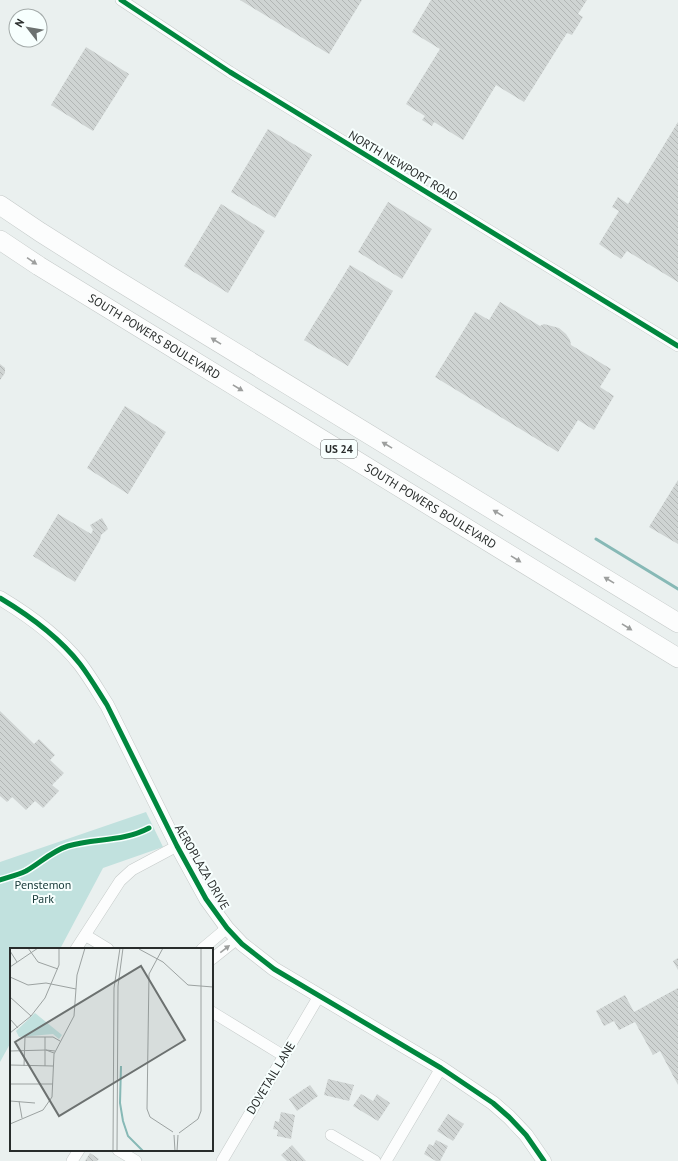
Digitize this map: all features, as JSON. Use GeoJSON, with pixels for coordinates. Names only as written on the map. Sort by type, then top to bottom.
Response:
{"type":"FeatureCollection","features":[{"type":"Feature","properties":{"kind":"highway","name":"US 24"},"geometry":{"type":"LineString","coordinates":[[0,205],[105,273],[678,623]]}},
{"type":"Feature","properties":{"kind":"highway","name":"SOUTH POWERS BOULEVARD"},"geometry":{"type":"LineString","coordinates":[[0,240],[39,266],[154,337],[678,658]]}},
{"type":"Feature","properties":{"kind":"street","name":"NORTH NEWPORT ROAD"},"geometry":{"type":"LineString","coordinates":[[121,0],[230,72],[678,346]]}},
{"type":"Feature","properties":{"kind":"street","name":"AEROPLAZA DRIVE"},"geometry":{"type":"LineString","coordinates":[[0,598],[25,614],[60,642],[80,664],[94,684],[107,705],[177,846],[206,899],[237,939],[274,969],[441,1068],[493,1103],[510,1117],[526,1135],[544,1161]]}},
{"type":"Feature","properties":{"kind":"street"},"geometry":{"type":"LineString","coordinates":[[77,948],[126,874],[177,846]]}},
{"type":"Feature","properties":{"kind":"street"},"geometry":{"type":"LineString","coordinates":[[203,948],[227,928]]}},
{"type":"Feature","properties":{"kind":"street"},"geometry":{"type":"LineString","coordinates":[[85,935],[106,948]]}},
{"type":"Feature","properties":{"kind":"street"},"geometry":{"type":"LineString","coordinates":[[213,958],[237,939]]}},
{"type":"Feature","properties":{"kind":"street","name":"DOVETAIL LANE"},"geometry":{"type":"LineString","coordinates":[[222,1161],[319,996]]}},
{"type":"Feature","properties":{"kind":"street"},"geometry":{"type":"LineString","coordinates":[[213,1013],[284,1056]]}},
{"type":"Feature","properties":{"kind":"street"},"geometry":{"type":"LineString","coordinates":[[386,1161],[441,1068]]}},
{"type":"Feature","properties":{"kind":"street"},"geometry":{"type":"LineString","coordinates":[[331,1135],[376,1161]]}},
{"type":"Feature","properties":{"kind":"street"},"geometry":{"type":"LineString","coordinates":[[72,1161],[78,1151]]}},
{"type":"Feature","properties":{"kind":"street"},"geometry":{"type":"LineString","coordinates":[[120,1151],[136,1161]]}},
{"type":"Feature","properties":{"kind":"green space","name":"Penstemon Park"},"geometry":{"type":"Polygon","coordinates":[[[146,812],[163,847],[103,868],[61,948],[10,948],[10,1044],[0,1062],[0,862],[146,812]]]}},
{"type":"Feature","properties":{"kind":"building"},"geometry":{"type":"Polygon","coordinates":[[[240,0],[362,0],[329,54],[240,0]]]}},
{"type":"Feature","properties":{"kind":"building"},"geometry":{"type":"Polygon","coordinates":[[[431,0],[587,0],[578,14],[583,17],[572,35],[567,33],[524,102],[496,85],[463,140],[434,122],[432,126],[422,120],[425,116],[406,104],[440,49],[412,32],[431,0]]]}},
{"type":"Feature","properties":{"kind":"building"},"geometry":{"type":"Polygon","coordinates":[[[86,47],[129,74],[93,131],[51,105],[86,47]]]}},
{"type":"Feature","properties":{"kind":"building"},"geometry":{"type":"Polygon","coordinates":[[[678,122],[678,282],[627,251],[621,259],[599,244],[619,211],[612,207],[618,197],[628,204],[678,122]]]}},
{"type":"Feature","properties":{"kind":"building"},"geometry":{"type":"Polygon","coordinates":[[[268,129],[312,155],[275,218],[231,192],[268,129]]]}},
{"type":"Feature","properties":{"kind":"building"},"geometry":{"type":"Polygon","coordinates":[[[388,202],[432,229],[402,279],[358,252],[388,202]]]}},
{"type":"Feature","properties":{"kind":"building"},"geometry":{"type":"Polygon","coordinates":[[[221,204],[265,231],[228,293],[184,266],[221,204]]]}},
{"type":"Feature","properties":{"kind":"building"},"geometry":{"type":"Polygon","coordinates":[[[350,265],[393,291],[348,366],[304,340],[350,265]]]}},
{"type":"Feature","properties":{"kind":"building"},"geometry":{"type":"Polygon","coordinates":[[[500,302],[540,326],[544,324],[559,328],[566,334],[571,345],[611,369],[600,387],[614,396],[594,430],[578,420],[558,452],[435,377],[475,312],[489,320],[500,302]]]}},
{"type":"Feature","properties":{"kind":"building"},"geometry":{"type":"Polygon","coordinates":[[[0,364],[5,368],[5,373],[0,380],[0,364]]]}},
{"type":"Feature","properties":{"kind":"building"},"geometry":{"type":"Polygon","coordinates":[[[125,406],[166,432],[128,494],[87,468],[125,406]]]}},
{"type":"Feature","properties":{"kind":"building"},"geometry":{"type":"Polygon","coordinates":[[[678,480],[678,544],[649,527],[678,480]]]}},
{"type":"Feature","properties":{"kind":"building"},"geometry":{"type":"Polygon","coordinates":[[[58,514],[91,534],[93,530],[90,525],[102,518],[108,529],[101,535],[100,540],[75,582],[33,556],[58,514]]]}},
{"type":"Feature","properties":{"kind":"building"},"geometry":{"type":"Polygon","coordinates":[[[0,711],[34,744],[39,739],[55,755],[50,760],[64,773],[52,785],[59,791],[43,808],[35,801],[26,810],[12,797],[7,802],[0,796],[0,711]]]}},
{"type":"Feature","properties":{"kind":"building"},"geometry":{"type":"Polygon","coordinates":[[[678,958],[678,970],[673,961],[678,958]]]}},
{"type":"Feature","properties":{"kind":"building"},"geometry":{"type":"Polygon","coordinates":[[[678,988],[678,1085],[660,1051],[653,1055],[635,1022],[619,1030],[614,1021],[604,1026],[596,1011],[625,995],[634,1012],[678,988]]]}},
{"type":"Feature","properties":{"kind":"building"},"geometry":{"type":"Polygon","coordinates":[[[328,1079],[354,1085],[349,1101],[324,1095],[328,1079]]]}},
{"type":"Feature","properties":{"kind":"building"},"geometry":{"type":"Polygon","coordinates":[[[310,1085],[318,1096],[297,1111],[289,1099],[310,1085]]]}},
{"type":"Feature","properties":{"kind":"building"},"geometry":{"type":"Polygon","coordinates":[[[361,1094],[373,1101],[377,1094],[390,1103],[378,1121],[353,1106],[361,1094]]]}},
{"type":"Feature","properties":{"kind":"building"},"geometry":{"type":"Polygon","coordinates":[[[281,1112],[295,1115],[291,1139],[277,1136],[278,1130],[273,1129],[275,1121],[279,1122],[281,1112]]]}},
{"type":"Feature","properties":{"kind":"building"},"geometry":{"type":"Polygon","coordinates":[[[448,1114],[464,1124],[453,1141],[437,1131],[448,1114]]]}},
{"type":"Feature","properties":{"kind":"building"},"geometry":{"type":"Polygon","coordinates":[[[436,1140],[448,1146],[440,1161],[436,1161],[424,1154],[429,1144],[433,1146],[436,1140]]]}},
{"type":"Feature","properties":{"kind":"building"},"geometry":{"type":"Polygon","coordinates":[[[292,1145],[306,1161],[287,1161],[281,1155],[292,1145]]]}},
{"type":"Feature","properties":{"kind":"building"},"geometry":{"type":"Polygon","coordinates":[[[90,1153],[99,1159],[97,1161],[85,1161],[90,1153]]]}},
{"type":"Feature","properties":{"kind":"waterway"},"geometry":{"type":"LineString","coordinates":[[596,539],[678,589]]}},
{"type":"Feature","properties":{"kind":"cycle path"},"geometry":{"type":"LineString","coordinates":[[121,0],[230,72],[678,346]]}},
{"type":"Feature","properties":{"kind":"cycle path"},"geometry":{"type":"LineString","coordinates":[[0,598],[43,627],[62,644],[87,674],[107,705],[177,846],[206,899],[227,928],[242,944],[274,969],[441,1068],[493,1103],[526,1135],[544,1161]]}},
{"type":"Feature","properties":{"kind":"cycle path"},"geometry":{"type":"LineString","coordinates":[[0,880],[26,871],[62,848],[129,836],[149,828]]}}]}
